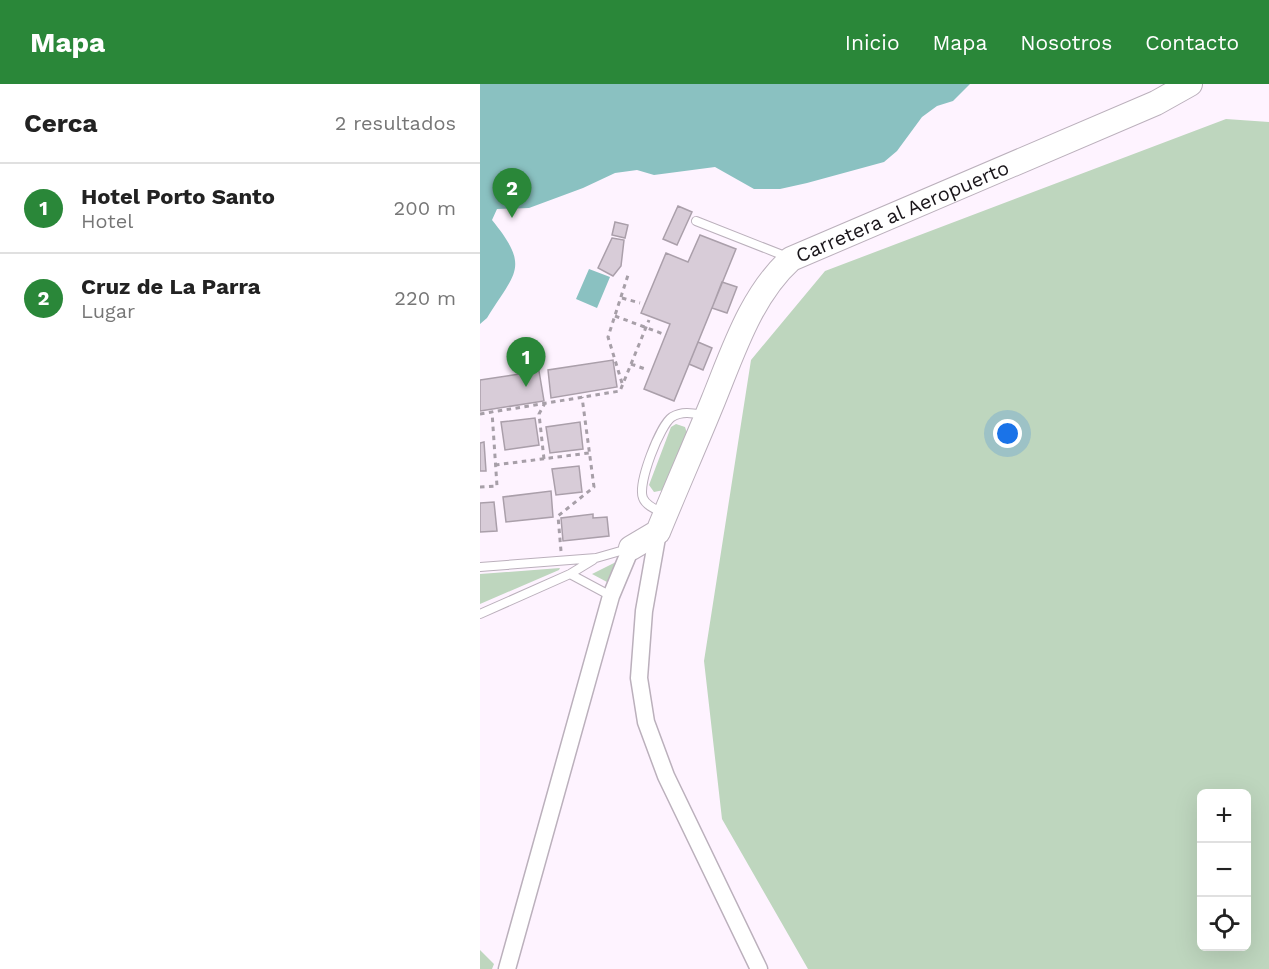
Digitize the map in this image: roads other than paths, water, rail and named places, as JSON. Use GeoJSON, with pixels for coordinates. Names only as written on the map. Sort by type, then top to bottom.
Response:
{"type":"FeatureCollection","features":[{"type":"Feature","properties":{"kind":"main road","name":"Carretera al Aeropuerto"},"geometry":{"type":"LineString","coordinates":[[662,523],[761,293],[777,272],[792,259],[1156,103],[1190,84]]}},
{"type":"Feature","properties":{"kind":"main road"},"geometry":{"type":"LineString","coordinates":[[631,548],[662,523]]}},
{"type":"Feature","properties":{"kind":"street"},"geometry":{"type":"LineString","coordinates":[[662,523],[644,611],[639,678],[645,722],[666,776],[759,969]]}},
{"type":"Feature","properties":{"kind":"street"},"geometry":{"type":"LineString","coordinates":[[507,969],[611,596],[631,548]]}},
{"type":"Feature","properties":{"kind":"lane"},"geometry":{"type":"LineString","coordinates":[[696,221],[792,259]]}},
{"type":"Feature","properties":{"kind":"lane"},"geometry":{"type":"LineString","coordinates":[[662,523],[643,498],[641,487],[658,436],[665,423],[673,416],[686,412],[707,415]]}},
{"type":"Feature","properties":{"kind":"lane"},"geometry":{"type":"LineString","coordinates":[[480,567],[597,558],[631,548]]}},
{"type":"Feature","properties":{"kind":"lane"},"geometry":{"type":"LineString","coordinates":[[480,614],[570,574],[597,558]]}},
{"type":"Feature","properties":{"kind":"lane"},"geometry":{"type":"LineString","coordinates":[[570,574],[611,596]]}},
{"type":"Feature","properties":{"kind":"place","name":"Cruz de La Parra"},"geometry":{"type":"Point","coordinates":[512,218]}},
{"type":"Feature","properties":{"kind":"place","name":"Hotel Porto Santo"},"geometry":{"type":"Point","coordinates":[526,387]}}]}
